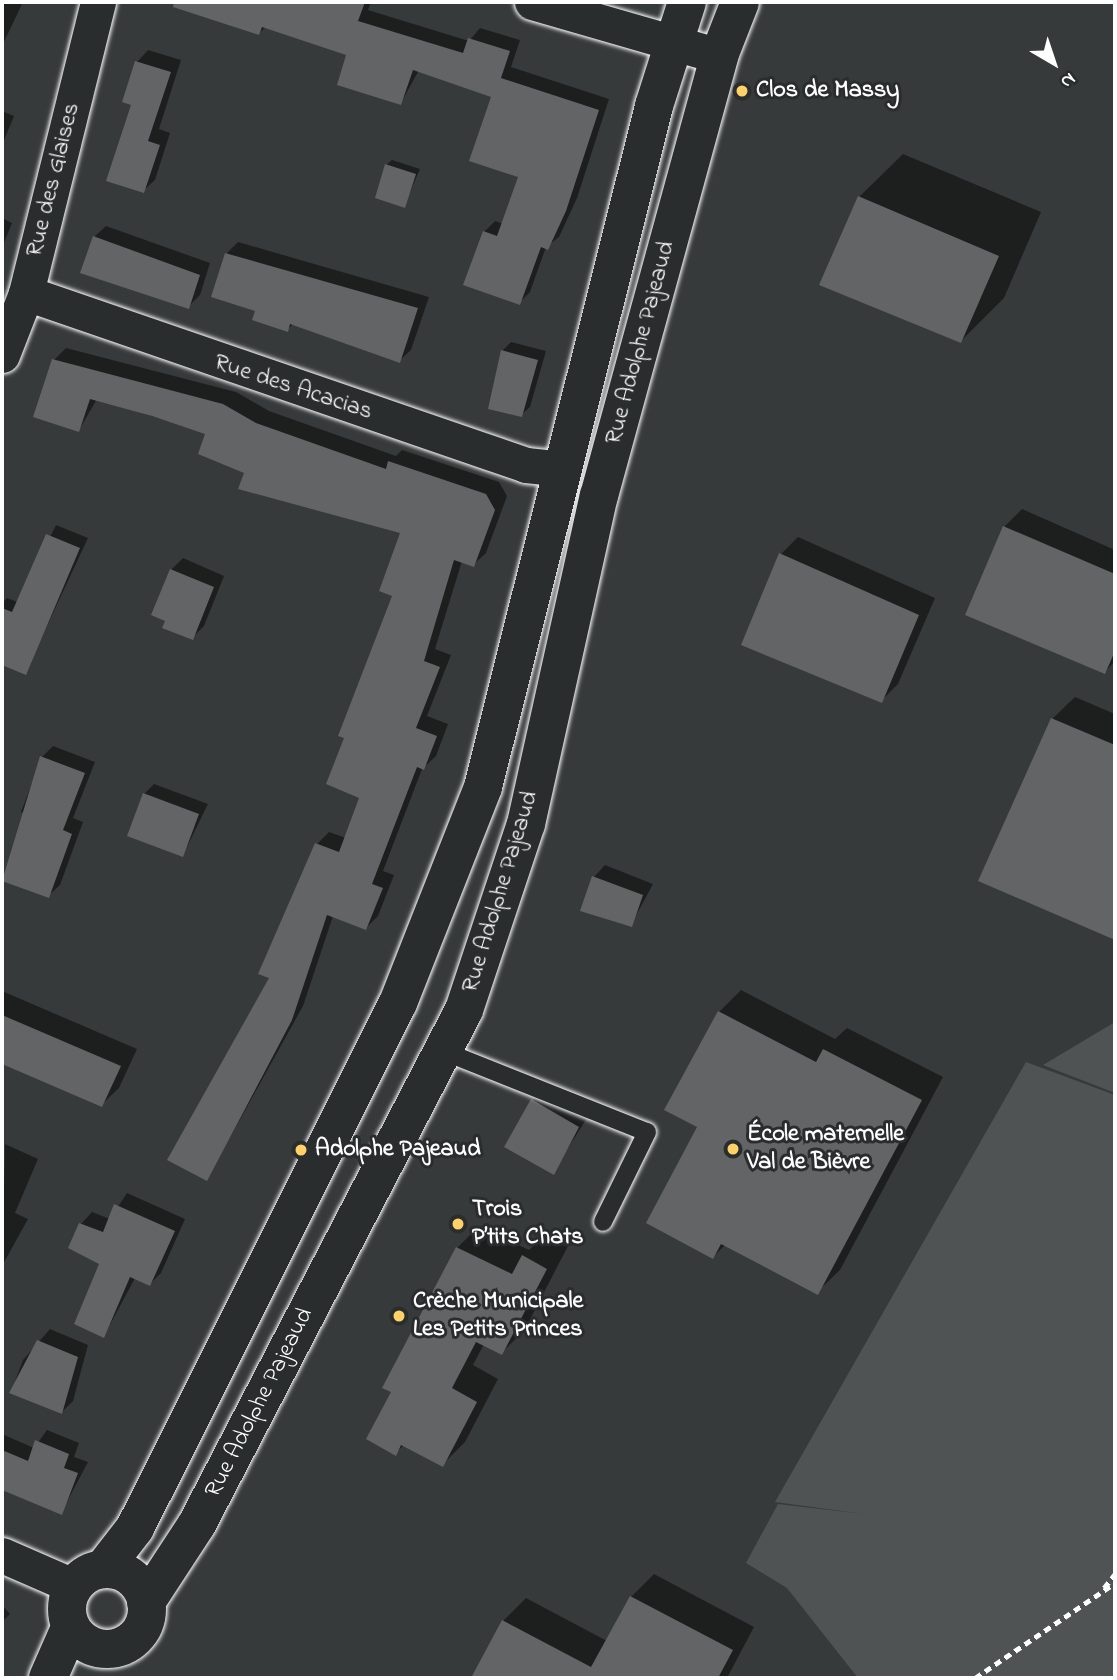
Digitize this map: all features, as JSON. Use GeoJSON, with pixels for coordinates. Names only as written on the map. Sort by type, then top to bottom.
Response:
{"type":"FeatureCollection","features":[{"type":"Feature","properties":{"kind":"main road","name":"Rue Adolphe Pajeaud"},"geometry":{"type":"LineString","coordinates":[[89,1577],[135,1528],[398,1003],[483,787],[670,44],[687,2]]}},
{"type":"Feature","properties":{"kind":"main road","name":"Rue Adolphe Pajeaud"},"geometry":{"type":"LineString","coordinates":[[146,1602],[197,1524],[464,1010],[526,824],[596,509],[719,56],[740,2]]}},
{"type":"Feature","properties":{"kind":"main road"},"geometry":{"type":"LineString","coordinates":[[48,1678],[70,1628],[67,1603],[89,1577],[135,1580],[146,1602],[141,1630],[104,1664],[70,1628]]}},
{"type":"Feature","properties":{"kind":"street","name":"Rue des Glaises"},"geometry":{"type":"LineString","coordinates":[[2,355],[98,2]]}},
{"type":"Feature","properties":{"kind":"street"},"geometry":{"type":"LineString","coordinates":[[532,2],[719,56]]}},
{"type":"Feature","properties":{"kind":"street","name":"Rue des Acacias"},"geometry":{"type":"LineString","coordinates":[[17,299],[526,465],[564,469]]}},
{"type":"Feature","properties":{"kind":"street"},"geometry":{"type":"LineString","coordinates":[[2,1555],[89,1577]]}},
{"type":"Feature","properties":{"kind":"lane"},"geometry":{"type":"LineString","coordinates":[[443,1051],[647,1132],[603,1222]]}},
{"type":"Feature","properties":{"kind":"path"},"geometry":{"type":"LineString","coordinates":[[1101,1591],[1115,1574]]}},
{"type":"Feature","properties":{"kind":"path"},"geometry":{"type":"LineString","coordinates":[[975,1678],[1115,1583]]}},
{"type":"Feature","properties":{"kind":"shaded area"},"geometry":{"type":"Polygon","coordinates":[[[1115,1022],[1115,1093],[1043,1065],[1115,1022]]]}},
{"type":"Feature","properties":{"kind":"shaded area"},"geometry":{"type":"Polygon","coordinates":[[[1026,1062],[1115,1095],[1115,1678],[858,1678],[787,1588],[746,1563],[778,1504],[864,1514],[775,1502],[1026,1062]]]}},
{"type":"Feature","properties":{"kind":"building"},"geometry":{"type":"Polygon","coordinates":[[[174,2],[365,2],[358,21],[463,53],[468,38],[510,51],[501,78],[599,110],[566,211],[548,250],[541,247],[520,305],[463,285],[483,231],[497,236],[518,177],[469,161],[491,97],[413,70],[401,105],[337,85],[346,55],[262,27],[259,35],[173,7],[174,2]]]}},
{"type":"Feature","properties":{"kind":"building"},"geometry":{"type":"Polygon","coordinates":[[[135,61],[171,72],[148,141],[160,145],[144,193],[106,181],[131,105],[122,102],[135,61]]]}},
{"type":"Feature","properties":{"kind":"building"},"geometry":{"type":"Polygon","coordinates":[[[385,164],[416,174],[405,208],[375,198],[385,164]]]}},
{"type":"Feature","properties":{"kind":"building"},"geometry":{"type":"Polygon","coordinates":[[[858,196],[999,256],[961,343],[819,285],[858,196]]]}},
{"type":"Feature","properties":{"kind":"building"},"geometry":{"type":"Polygon","coordinates":[[[93,236],[200,275],[189,309],[80,273],[93,236]]]}},
{"type":"Feature","properties":{"kind":"building"},"geometry":{"type":"Polygon","coordinates":[[[225,253],[418,308],[400,363],[290,324],[288,332],[252,320],[255,311],[211,297],[225,253]]]}},
{"type":"Feature","properties":{"kind":"building"},"geometry":{"type":"Polygon","coordinates":[[[501,350],[538,360],[522,417],[488,409],[501,350]]]}},
{"type":"Feature","properties":{"kind":"building"},"geometry":{"type":"Polygon","coordinates":[[[52,359],[223,404],[256,423],[386,469],[388,461],[486,494],[495,510],[474,567],[454,560],[424,661],[440,667],[416,728],[437,736],[424,770],[417,767],[372,884],[383,888],[366,930],[327,915],[292,1020],[207,1181],[167,1160],[269,978],[258,974],[315,843],[339,852],[359,798],[326,784],[344,738],[338,736],[392,596],[379,591],[400,533],[238,489],[244,473],[198,454],[205,434],[152,416],[90,399],[79,432],[33,417],[52,359]]]}},
{"type":"Feature","properties":{"kind":"building"},"geometry":{"type":"Polygon","coordinates":[[[1003,526],[1115,574],[1115,651],[1105,674],[965,615],[1003,526]]]}},
{"type":"Feature","properties":{"kind":"building"},"geometry":{"type":"Polygon","coordinates":[[[46,534],[80,548],[26,675],[2,665],[2,608],[12,612],[46,534]]]}},
{"type":"Feature","properties":{"kind":"building"},"geometry":{"type":"Polygon","coordinates":[[[779,553],[919,615],[882,703],[741,645],[779,553]]]}},
{"type":"Feature","properties":{"kind":"building"},"geometry":{"type":"Polygon","coordinates":[[[170,569],[214,587],[193,640],[162,628],[165,621],[151,615],[170,569]]]}},
{"type":"Feature","properties":{"kind":"building"},"geometry":{"type":"Polygon","coordinates":[[[1051,718],[1115,745],[1115,940],[978,881],[1051,718]]]}},
{"type":"Feature","properties":{"kind":"building"},"geometry":{"type":"Polygon","coordinates":[[[40,756],[85,773],[63,830],[72,834],[49,898],[2,881],[40,756]]]}},
{"type":"Feature","properties":{"kind":"building"},"geometry":{"type":"Polygon","coordinates":[[[143,793],[199,814],[183,857],[127,836],[143,793]]]}},
{"type":"Feature","properties":{"kind":"building"},"geometry":{"type":"Polygon","coordinates":[[[592,876],[643,895],[632,927],[580,911],[592,876]]]}},
{"type":"Feature","properties":{"kind":"building"},"geometry":{"type":"Polygon","coordinates":[[[718,1011],[816,1062],[823,1049],[922,1100],[818,1295],[721,1244],[713,1259],[646,1223],[697,1127],[664,1110],[718,1011]]]}},
{"type":"Feature","properties":{"kind":"building"},"geometry":{"type":"Polygon","coordinates":[[[2,1015],[121,1066],[102,1107],[2,1064],[2,1015]]]}},
{"type":"Feature","properties":{"kind":"building"},"geometry":{"type":"Polygon","coordinates":[[[531,1099],[579,1127],[554,1175],[504,1147],[531,1099]]]}},
{"type":"Feature","properties":{"kind":"building"},"geometry":{"type":"Polygon","coordinates":[[[114,1204],[175,1231],[150,1286],[130,1277],[104,1338],[74,1324],[99,1264],[68,1248],[79,1223],[103,1232],[114,1204]]]}},
{"type":"Feature","properties":{"kind":"building"},"geometry":{"type":"Polygon","coordinates":[[[456,1247],[512,1274],[522,1255],[547,1269],[502,1355],[476,1342],[452,1388],[477,1402],[443,1467],[401,1445],[396,1456],[366,1439],[391,1392],[382,1388],[456,1247]]]}},
{"type":"Feature","properties":{"kind":"building"},"geometry":{"type":"Polygon","coordinates":[[[37,1340],[78,1357],[62,1414],[9,1393],[37,1340]]]}},
{"type":"Feature","properties":{"kind":"building"},"geometry":{"type":"Polygon","coordinates":[[[35,1440],[69,1454],[64,1468],[78,1473],[62,1515],[2,1490],[2,1450],[28,1461],[35,1440]]]}},
{"type":"Feature","properties":{"kind":"building"},"geometry":{"type":"Polygon","coordinates":[[[630,1596],[733,1650],[718,1678],[471,1678],[502,1620],[591,1667],[630,1596]]]}},
{"type":"Feature","properties":{"kind":"place","name":"Clos de Massy"},"geometry":{"type":"Point","coordinates":[742,91]}},
{"type":"Feature","properties":{"kind":"place","name":"École maternelle Val de Bièvre"},"geometry":{"type":"Point","coordinates":[733,1149]}},
{"type":"Feature","properties":{"kind":"place","name":"Adolphe Pajeaud"},"geometry":{"type":"Point","coordinates":[301,1150]}},
{"type":"Feature","properties":{"kind":"place","name":"Trois P’tits Chats"},"geometry":{"type":"Point","coordinates":[458,1224]}},
{"type":"Feature","properties":{"kind":"place","name":"Crèche Municipale Les Petits Princes"},"geometry":{"type":"Point","coordinates":[399,1316]}}]}
